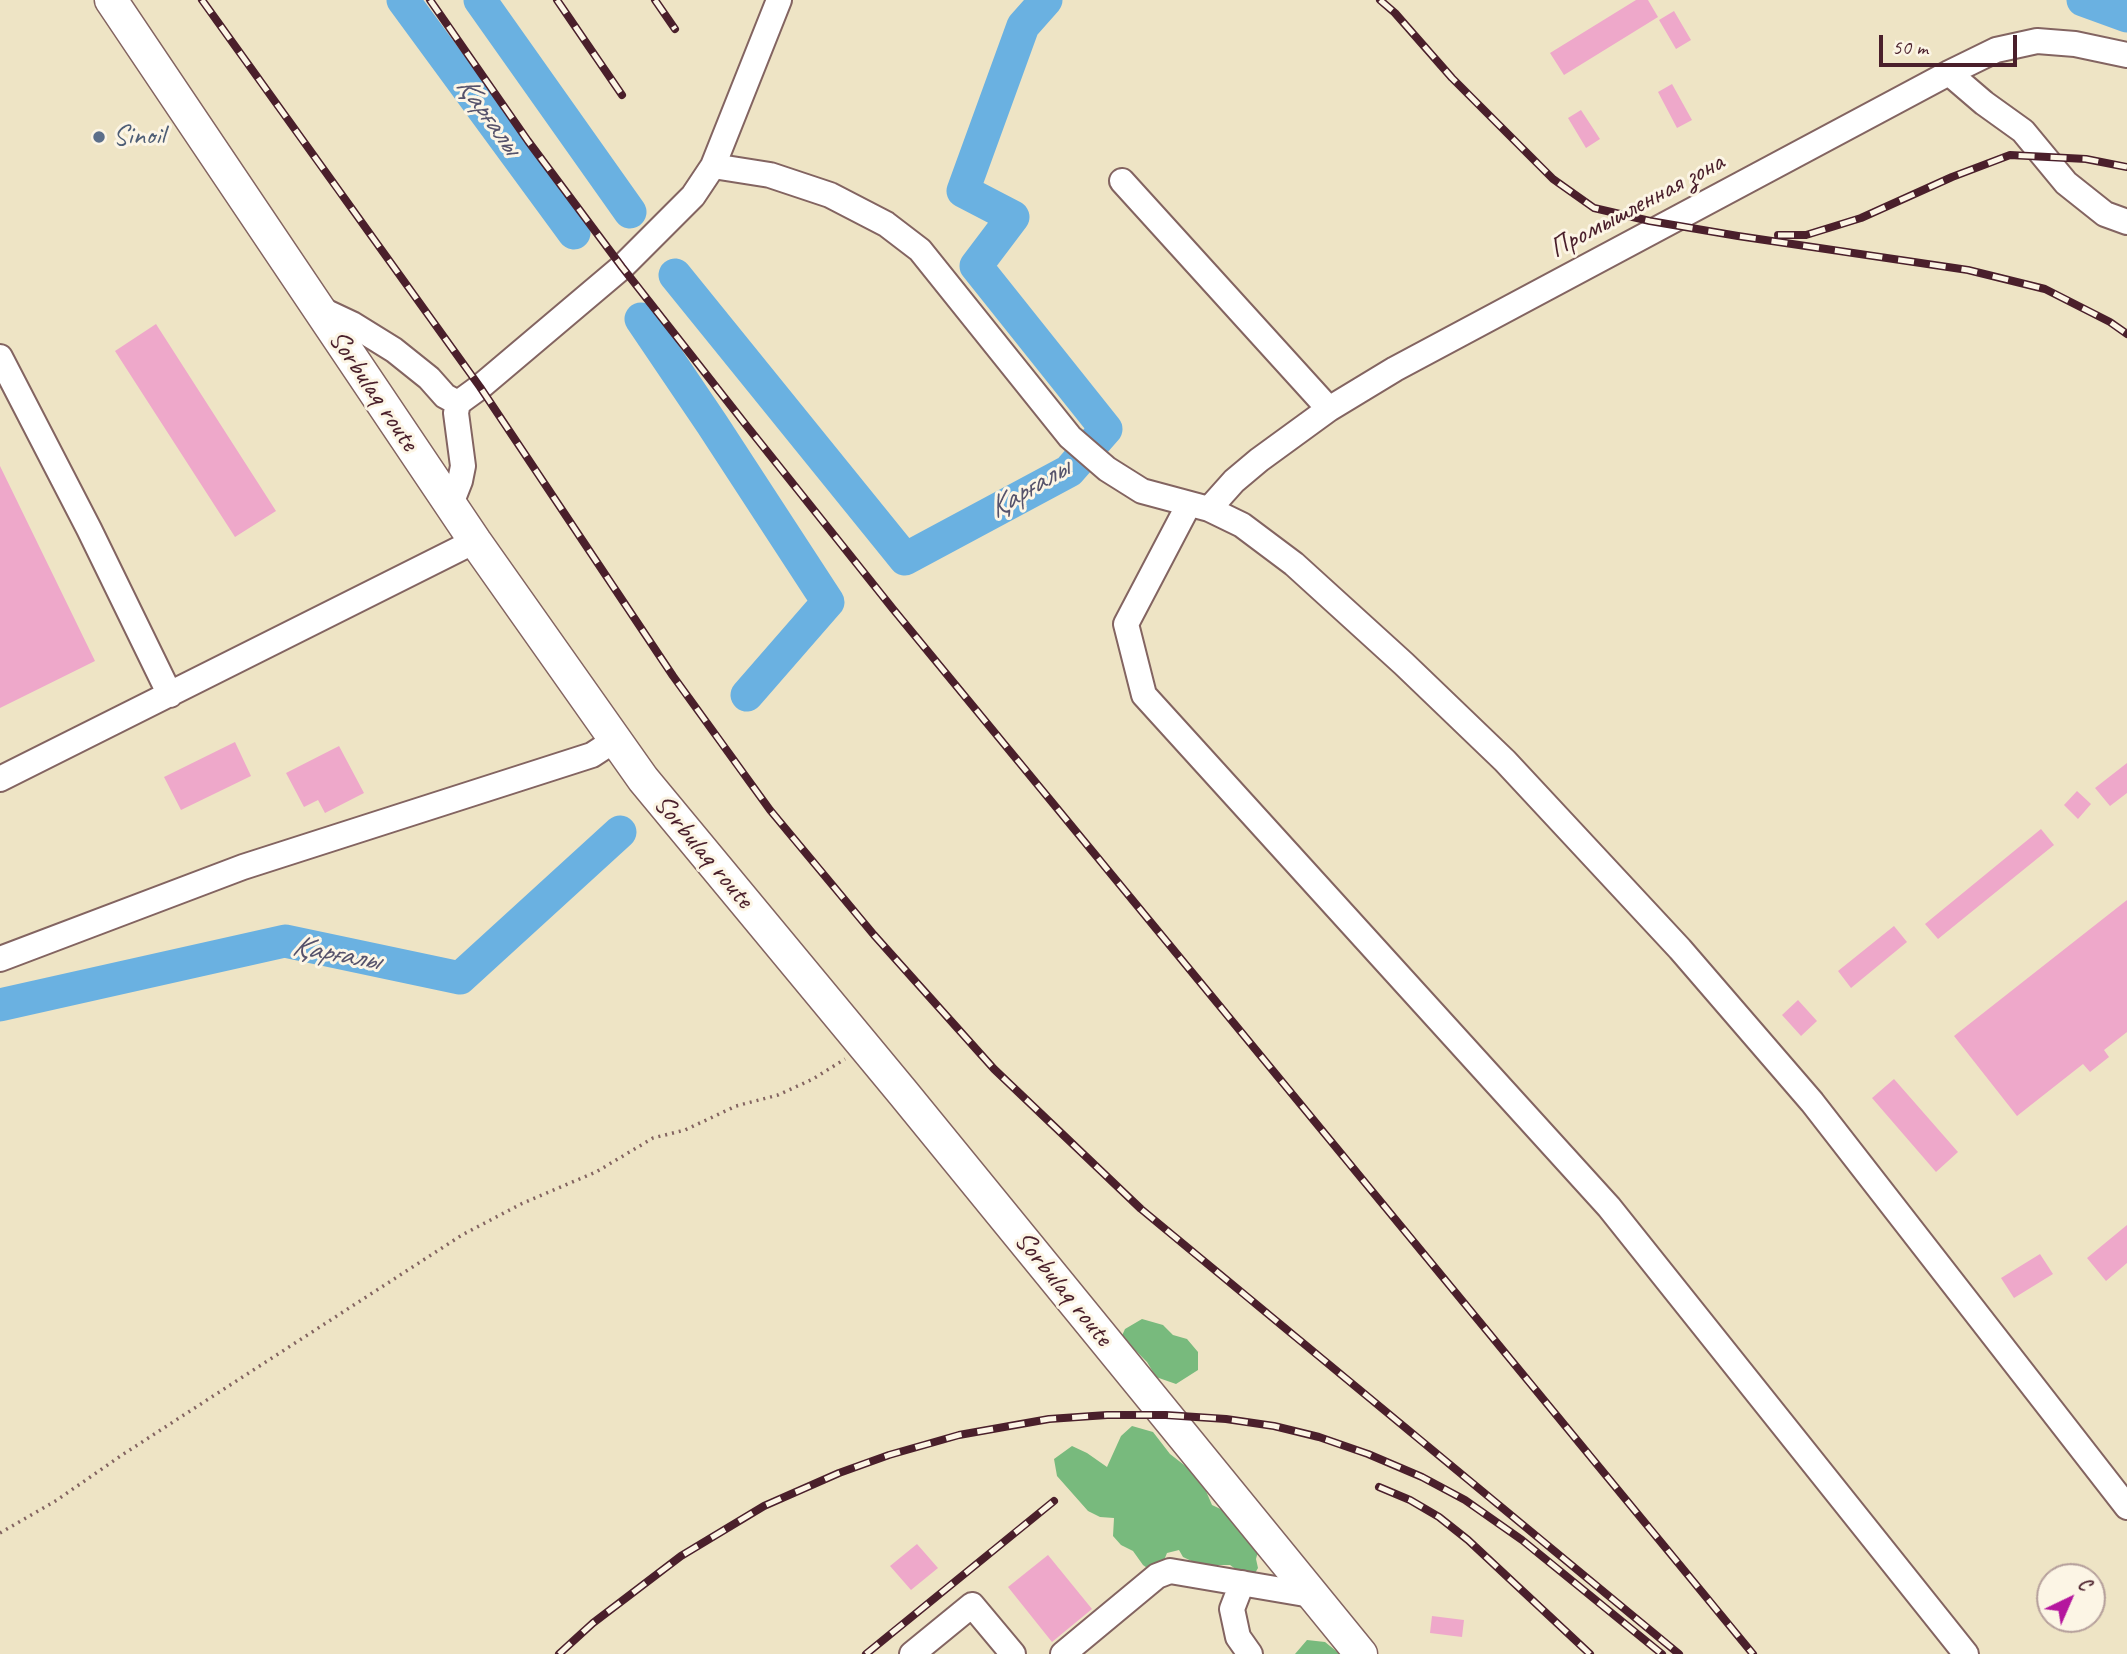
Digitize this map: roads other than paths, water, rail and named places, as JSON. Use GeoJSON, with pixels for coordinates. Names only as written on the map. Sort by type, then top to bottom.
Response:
{"type":"FeatureCollection","features":[{"type":"Feature","properties":{"kind":"main road","name":"Sorbulaq route"},"geometry":{"type":"LineString","coordinates":[[111,0],[475,541],[643,779],[1361,1654]]}},
{"type":"Feature","properties":{"kind":"street"},"geometry":{"type":"LineString","coordinates":[[450,504],[463,466],[456,413],[458,402],[480,387],[622,267],[693,196],[713,166],[779,0]]}},
{"type":"Feature","properties":{"kind":"street","name":"Промышленная зона"},"geometry":{"type":"LineString","coordinates":[[1966,1654],[1609,1208],[1144,695],[1126,624],[1199,507],[1329,410],[1395,369],[1996,50],[2036,41],[2075,44],[2127,55]]}},
{"type":"Feature","properties":{"kind":"street"},"geometry":{"type":"LineString","coordinates":[[1950,73],[1984,103],[2024,131],[2066,183],[2105,214],[2127,222]]}},
{"type":"Feature","properties":{"kind":"street"},"geometry":{"type":"LineString","coordinates":[[713,166],[770,175],[830,195],[886,224],[920,250],[1070,437],[1107,469],[1143,491],[1199,507],[1241,524],[1294,564],[1404,664],[1505,761],[1680,948],[1812,1102],[2127,1507]]}},
{"type":"Feature","properties":{"kind":"street"},"geometry":{"type":"LineString","coordinates":[[1122,181],[1329,410]]}},
{"type":"Feature","properties":{"kind":"street"},"geometry":{"type":"LineString","coordinates":[[316,307],[352,324],[394,350],[429,378],[445,396],[458,402]]}},
{"type":"Feature","properties":{"kind":"street"},"geometry":{"type":"LineString","coordinates":[[0,357],[89,529],[170,695]]}},
{"type":"Feature","properties":{"kind":"street"},"geometry":{"type":"LineString","coordinates":[[0,779],[475,541]]}},
{"type":"Feature","properties":{"kind":"street"},"geometry":{"type":"LineString","coordinates":[[0,959],[243,867],[592,755],[615,740]]}},
{"type":"Feature","properties":{"kind":"street"},"geometry":{"type":"LineString","coordinates":[[1063,1654],[1157,1576],[1170,1571],[1311,1595]]}},
{"type":"Feature","properties":{"kind":"street"},"geometry":{"type":"LineString","coordinates":[[1242,1583],[1232,1609],[1238,1637],[1250,1654]]}},
{"type":"Feature","properties":{"kind":"street"},"geometry":{"type":"LineString","coordinates":[[912,1654],[972,1605],[1013,1654]]}},
{"type":"Feature","properties":{"kind":"waterway","name":"Қарғалы"},"geometry":{"type":"LineString","coordinates":[[403,0],[574,233]]}},
{"type":"Feature","properties":{"kind":"waterway","name":"Қарғалы"},"geometry":{"type":"LineString","coordinates":[[480,0],[630,212]]}},
{"type":"Feature","properties":{"kind":"waterway","name":"Қарғалы"},"geometry":{"type":"LineString","coordinates":[[675,275],[905,559],[1069,471],[1106,429],[976,266],[1013,217],[963,191],[1023,26],[1046,0]]}},
{"type":"Feature","properties":{"kind":"waterway"},"geometry":{"type":"LineString","coordinates":[[2083,0],[2127,16]]}},
{"type":"Feature","properties":{"kind":"waterway","name":"Қарғалы"},"geometry":{"type":"LineString","coordinates":[[641,319],[828,602],[747,695]]}},
{"type":"Feature","properties":{"kind":"waterway","name":"Қарғалы"},"geometry":{"type":"LineString","coordinates":[[0,1005],[285,941],[460,978],[620,832]]}},
{"type":"Feature","properties":{"kind":"railway"},"geometry":{"type":"LineString","coordinates":[[202,0],[480,387],[673,676],[770,810],[874,935],[994,1069],[1141,1209],[1679,1654]]}},
{"type":"Feature","properties":{"kind":"railway"},"geometry":{"type":"LineString","coordinates":[[430,0],[528,141],[622,267],[893,609],[1753,1654]]}},
{"type":"Feature","properties":{"kind":"railway"},"geometry":{"type":"LineString","coordinates":[[557,0],[622,95]]}},
{"type":"Feature","properties":{"kind":"railway"},"geometry":{"type":"LineString","coordinates":[[655,0],[675,29]]}},
{"type":"Feature","properties":{"kind":"railway"},"geometry":{"type":"LineString","coordinates":[[1380,0],[1395,13],[1452,78],[1553,179],[1594,208],[1738,236],[1968,270],[2045,289],[2110,322],[2127,334]]}},
{"type":"Feature","properties":{"kind":"railway"},"geometry":{"type":"LineString","coordinates":[[1778,235],[1806,235],[1861,218],[1952,177],[2010,155],[2086,159],[2127,167]]}},
{"type":"Feature","properties":{"kind":"railway"},"geometry":{"type":"LineString","coordinates":[[559,1654],[593,1623],[681,1556],[764,1506],[839,1473],[959,1435],[1049,1419],[1107,1415],[1166,1415],[1226,1419],[1274,1426],[1319,1437],[1422,1477],[1465,1500],[1522,1540],[1662,1654]]}},
{"type":"Feature","properties":{"kind":"railway"},"geometry":{"type":"LineString","coordinates":[[1379,1487],[1410,1500],[1439,1517],[1468,1540],[1590,1654]]}},
{"type":"Feature","properties":{"kind":"railway"},"geometry":{"type":"LineString","coordinates":[[866,1654],[1054,1501]]}},
{"type":"Feature","properties":{"kind":"place","name":"Sinoil"},"geometry":{"type":"Point","coordinates":[99,137]}}]}
